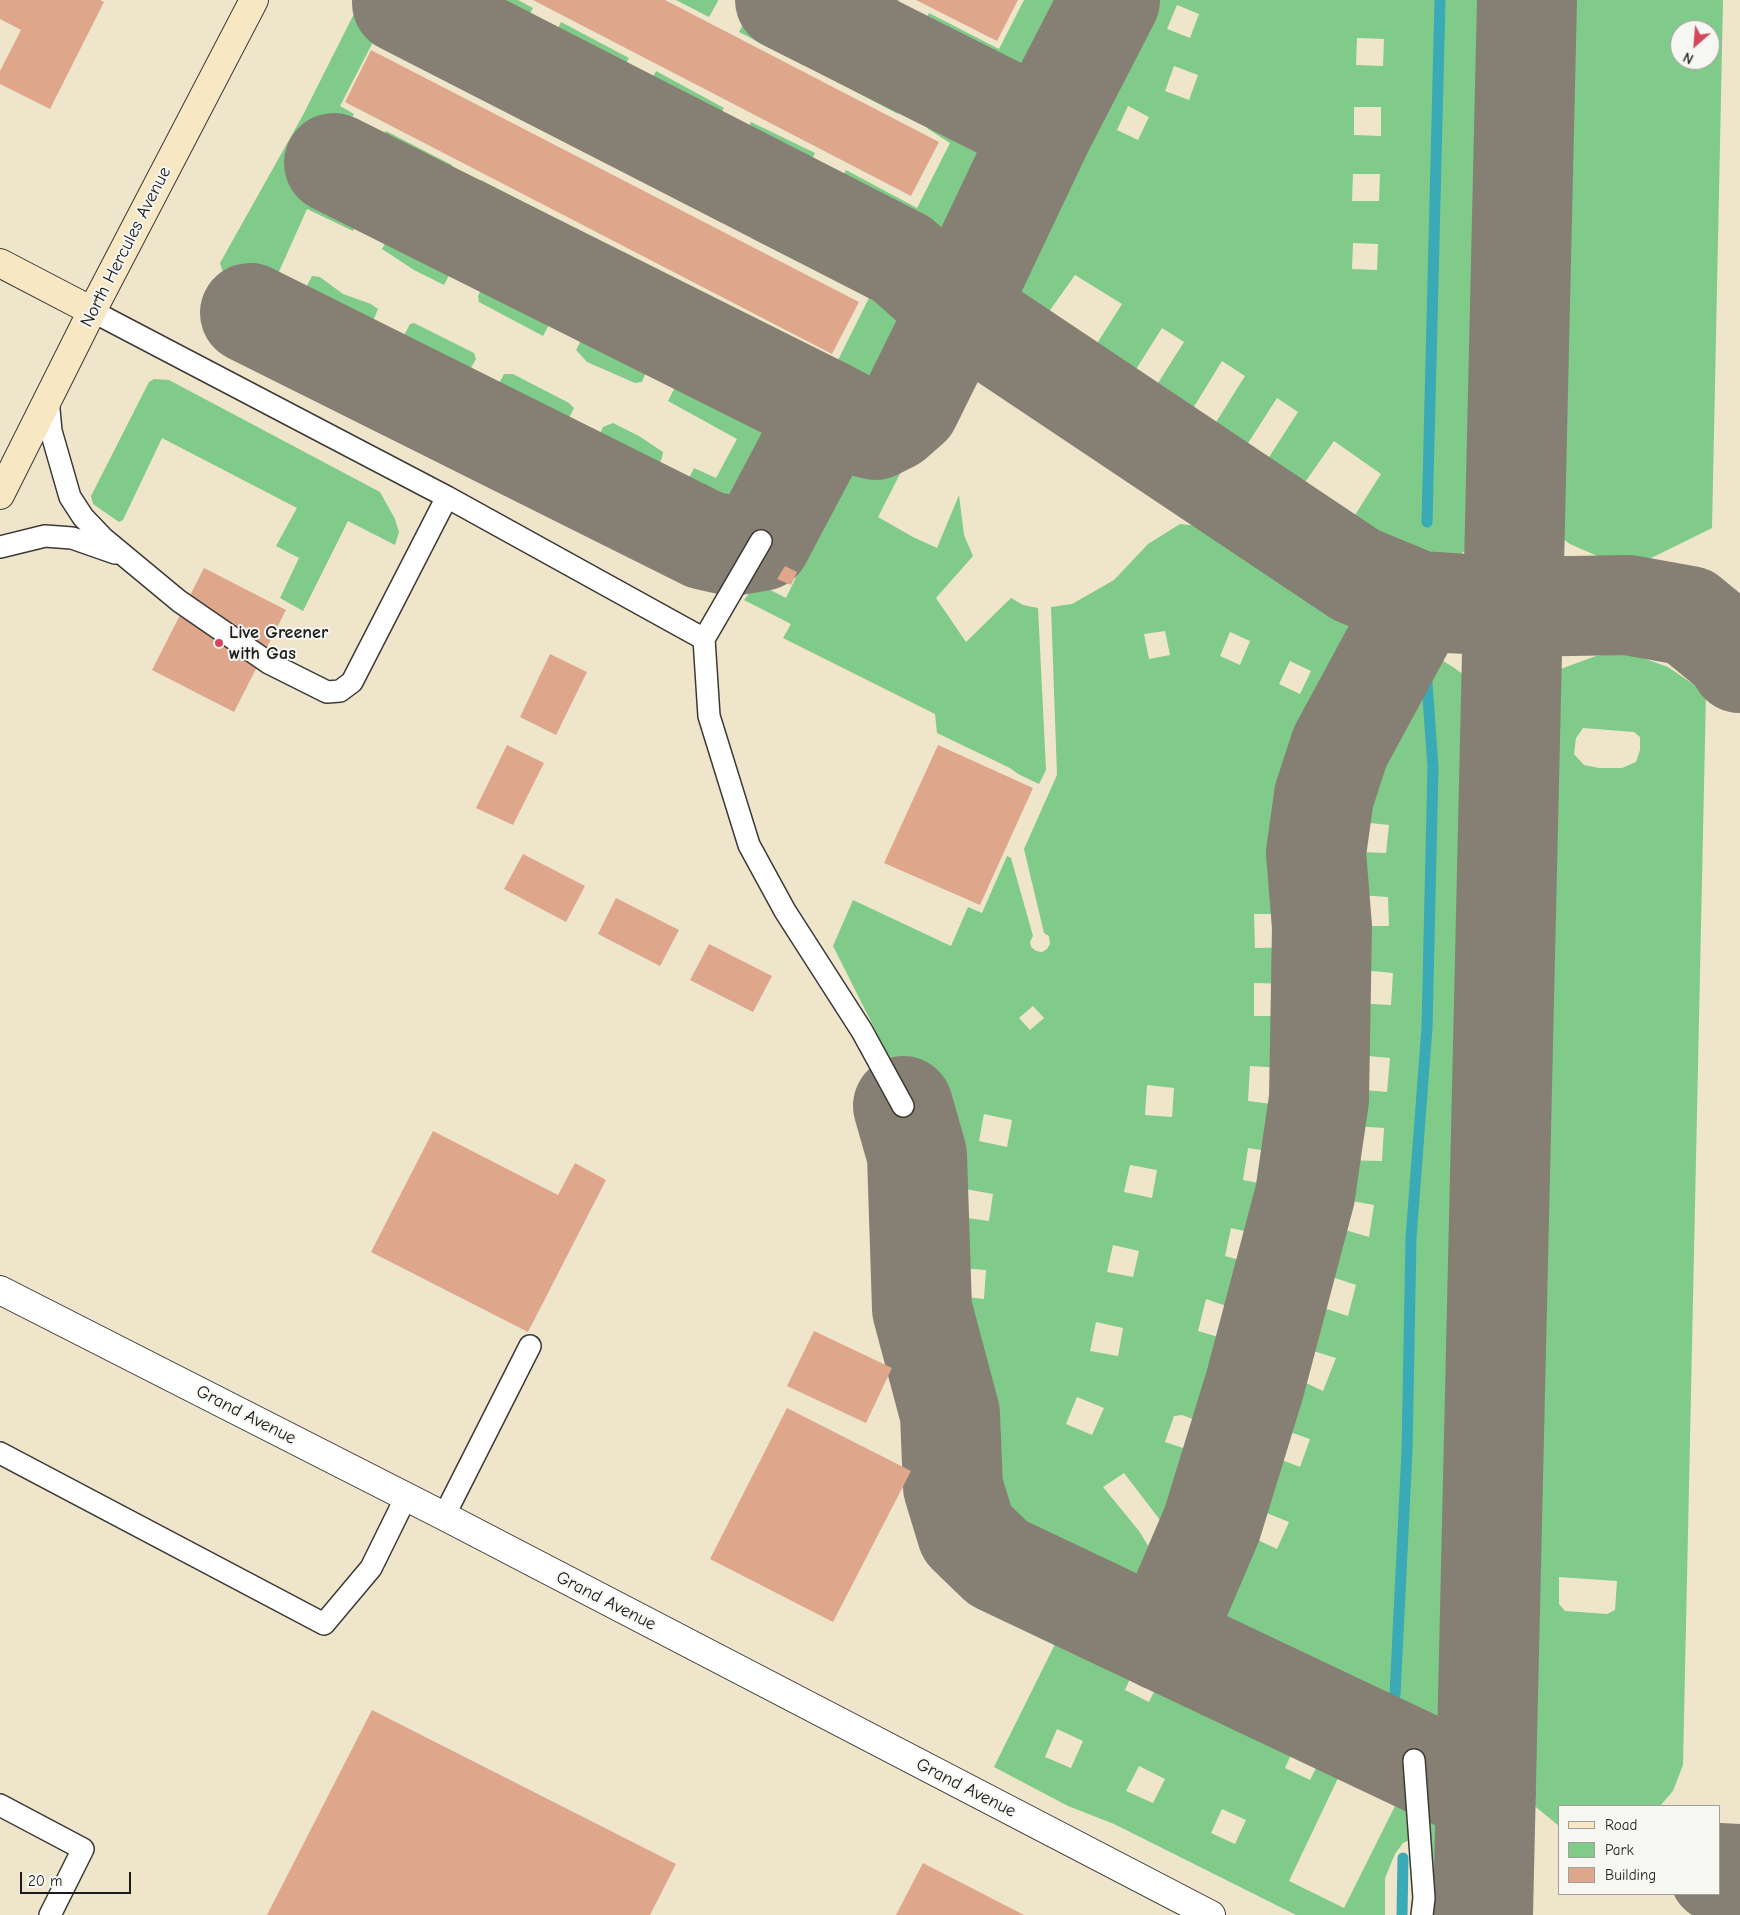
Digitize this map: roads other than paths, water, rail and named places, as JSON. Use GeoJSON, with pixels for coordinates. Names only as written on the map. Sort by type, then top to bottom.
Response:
{"type":"FeatureCollection","features":[{"type":"Feature","properties":{"kind":"street","name":"North Hercules Avenue"},"geometry":{"type":"LineString","coordinates":[[0,495],[92,311],[254,0]]}},
{"type":"Feature","properties":{"kind":"street"},"geometry":{"type":"LineString","coordinates":[[0,263],[92,311]]}},
{"type":"Feature","properties":{"kind":"street","name":"Grand Avenue"},"geometry":{"type":"LineString","coordinates":[[0,1290],[444,1516],[1211,1915]]}},
{"type":"Feature","properties":{"kind":"lane"},"geometry":{"type":"LineString","coordinates":[[92,311],[447,497],[704,639]]}},
{"type":"Feature","properties":{"kind":"lane"},"geometry":{"type":"LineString","coordinates":[[48,399],[51,431],[70,497],[83,517],[179,601],[269,664],[327,692],[340,691],[352,682],[447,497]]}},
{"type":"Feature","properties":{"kind":"lane"},"geometry":{"type":"LineString","coordinates":[[0,547],[45,536],[72,538],[99,546],[129,559]]}},
{"type":"Feature","properties":{"kind":"lane"},"geometry":{"type":"LineString","coordinates":[[761,542],[704,639],[709,716],[749,845],[785,912],[862,1031],[903,1106]]}},
{"type":"Feature","properties":{"kind":"lane"},"geometry":{"type":"LineString","coordinates":[[444,1516],[530,1346]]}},
{"type":"Feature","properties":{"kind":"lane"},"geometry":{"type":"LineString","coordinates":[[0,1453],[324,1624],[371,1568],[406,1497]]}},
{"type":"Feature","properties":{"kind":"lane"},"geometry":{"type":"LineString","coordinates":[[1414,1760],[1424,1898],[1422,1915]]}},
{"type":"Feature","properties":{"kind":"lane"},"geometry":{"type":"LineString","coordinates":[[0,1805],[83,1849],[50,1915]]}},
{"type":"Feature","properties":{"kind":"waterway"},"geometry":{"type":"LineString","coordinates":[[1427,522],[1440,0]]}},
{"type":"Feature","properties":{"kind":"waterway"},"geometry":{"type":"LineString","coordinates":[[1395,1695],[1407,1451],[1411,1238],[1427,1028],[1433,767],[1427,683]]}},
{"type":"Feature","properties":{"kind":"waterway"},"geometry":{"type":"LineString","coordinates":[[1402,1915],[1403,1858]]}},
{"type":"Feature","properties":{"kind":"place","name":"Live Greener with Gas"},"geometry":{"type":"Point","coordinates":[219,643]}}]}
